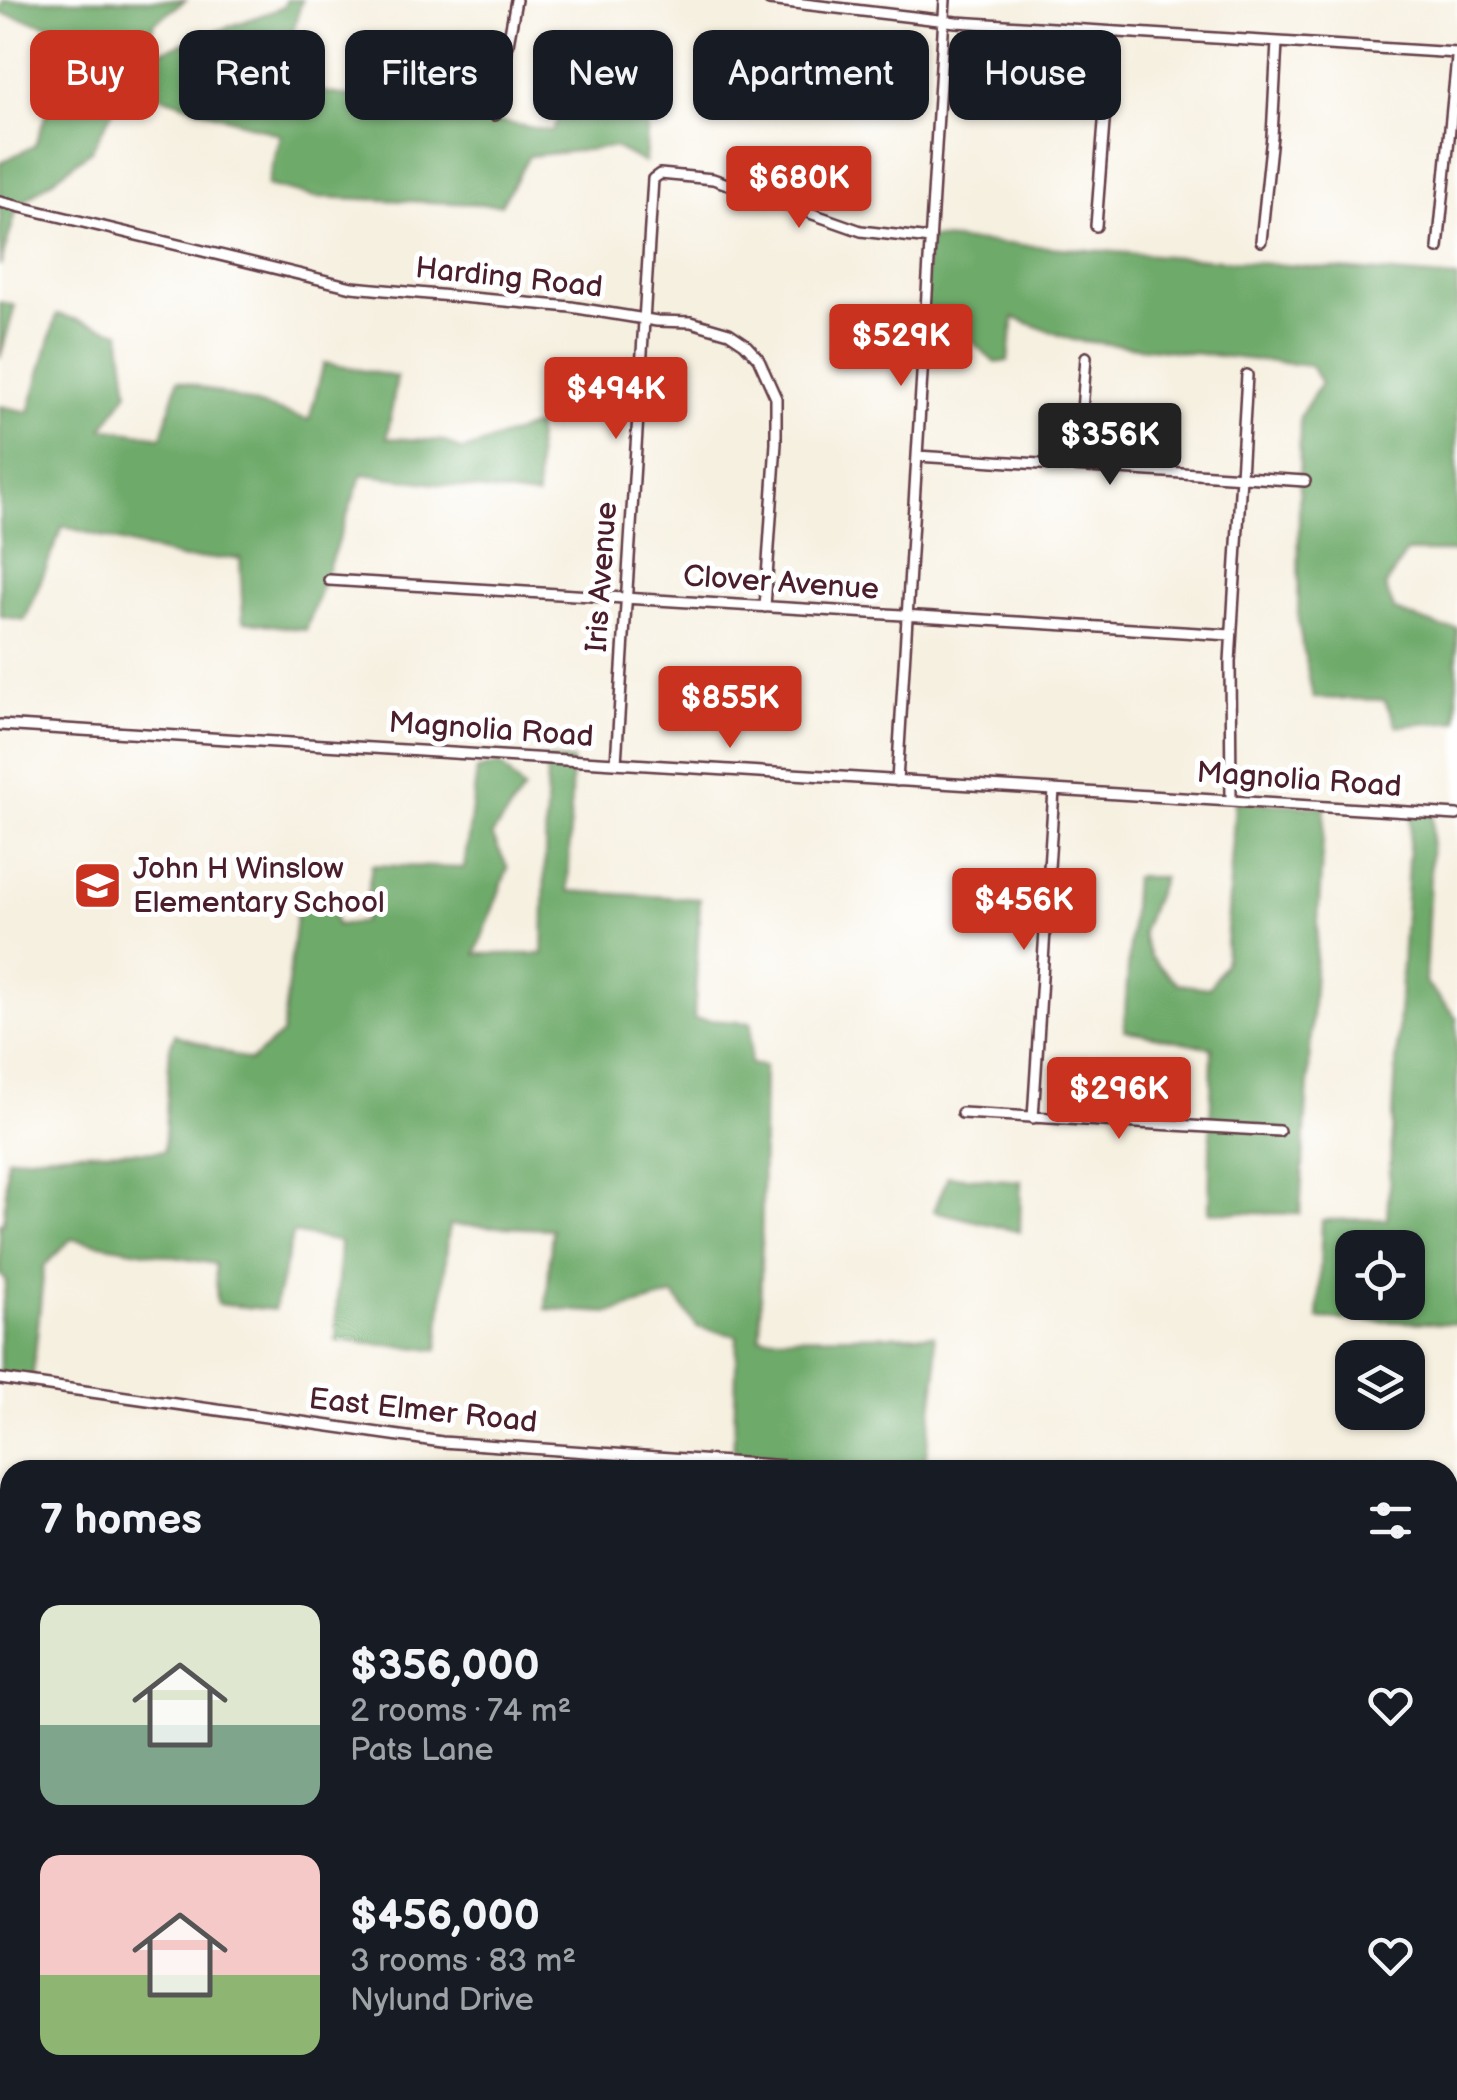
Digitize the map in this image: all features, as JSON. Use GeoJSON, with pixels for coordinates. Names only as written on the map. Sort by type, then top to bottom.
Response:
{"type":"FeatureCollection","features":[{"type":"Feature","properties":{"kind":"street"},"geometry":{"type":"LineString","coordinates":[[511,30],[516,0]]}},
{"type":"Feature","properties":{"kind":"street"},"geometry":{"type":"LineString","coordinates":[[769,0],[943,21],[1080,30]]}},
{"type":"Feature","properties":{"kind":"street"},"geometry":{"type":"LineString","coordinates":[[897,781],[945,0]]}},
{"type":"Feature","properties":{"kind":"street"},"geometry":{"type":"LineString","coordinates":[[1121,33],[1457,56],[1438,248]]}},
{"type":"Feature","properties":{"kind":"street"},"geometry":{"type":"LineString","coordinates":[[1261,241],[1277,42]]}},
{"type":"Feature","properties":{"kind":"street"},"geometry":{"type":"LineString","coordinates":[[1096,226],[1104,120]]}},
{"type":"Feature","properties":{"kind":"street","name":"Iris Avenue"},"geometry":{"type":"LineString","coordinates":[[616,763],[652,183],[660,174],[713,178],[861,231],[930,240]]}},
{"type":"Feature","properties":{"kind":"street","name":"Harding Road"},"geometry":{"type":"LineString","coordinates":[[0,202],[352,287],[520,300],[643,319],[690,322],[729,333],[752,350],[774,387],[776,443],[765,607]]}},
{"type":"Feature","properties":{"kind":"street"},"geometry":{"type":"LineString","coordinates":[[1078,466],[1086,357]]}},
{"type":"Feature","properties":{"kind":"street"},"geometry":{"type":"LineString","coordinates":[[1231,801],[1231,635],[1247,375]]}},
{"type":"Feature","properties":{"kind":"street"},"geometry":{"type":"LineString","coordinates":[[917,456],[1305,480]]}},
{"type":"Feature","properties":{"kind":"street","name":"Clover Avenue"},"geometry":{"type":"LineString","coordinates":[[329,580],[1231,635]]}},
{"type":"Feature","properties":{"kind":"street","name":"Magnolia Road"},"geometry":{"type":"LineString","coordinates":[[0,725],[1457,815]]}},
{"type":"Feature","properties":{"kind":"street"},"geometry":{"type":"LineString","coordinates":[[1033,1118],[1054,790]]}},
{"type":"Feature","properties":{"kind":"street"},"geometry":{"type":"LineString","coordinates":[[962,1113],[1279,1131]]}},
{"type":"Feature","properties":{"kind":"street","name":"East Elmer Road"},"geometry":{"type":"LineString","coordinates":[[0,1379],[442,1442],[700,1460]]}},
{"type":"Feature","properties":{"kind":"green space"},"geometry":{"type":"Polygon","coordinates":[[[3,0],[186,0],[154,23],[152,30],[67,30],[0,13],[3,0]]]}},
{"type":"Feature","properties":{"kind":"green space"},"geometry":{"type":"Polygon","coordinates":[[[286,0],[302,0],[293,30],[220,30],[284,7],[286,0]]]}},
{"type":"Feature","properties":{"kind":"green space"},"geometry":{"type":"Polygon","coordinates":[[[179,45],[179,102],[159,95],[159,50],[179,45]]]}},
{"type":"Feature","properties":{"kind":"green space"},"geometry":{"type":"Polygon","coordinates":[[[325,92],[345,95],[345,120],[488,120],[552,131],[557,120],[648,120],[645,163],[614,147],[529,156],[501,205],[315,197],[267,185],[280,135],[234,120],[325,120],[325,92]]]}},
{"type":"Feature","properties":{"kind":"green space"},"geometry":{"type":"Polygon","coordinates":[[[44,120],[108,120],[91,151],[18,206],[0,266],[0,163],[35,145],[44,120]]]}},
{"type":"Feature","properties":{"kind":"green space"},"geometry":{"type":"Polygon","coordinates":[[[928,238],[1457,278],[1457,552],[1406,552],[1385,587],[1395,611],[1443,628],[1457,628],[1457,721],[1397,726],[1384,700],[1313,698],[1298,622],[1300,416],[1321,383],[1311,366],[1073,340],[1014,318],[1008,361],[995,363],[967,337],[922,333],[928,238]]]}},
{"type":"Feature","properties":{"kind":"green space"},"geometry":{"type":"Polygon","coordinates":[[[0,302],[15,306],[0,358],[0,302]]]}},
{"type":"Feature","properties":{"kind":"green space"},"geometry":{"type":"Polygon","coordinates":[[[57,314],[120,332],[128,392],[103,428],[162,437],[178,380],[309,420],[324,363],[397,377],[387,438],[444,441],[462,451],[537,425],[537,497],[362,474],[306,630],[243,621],[240,558],[184,559],[63,526],[25,620],[0,616],[0,406],[29,412],[57,314]]]}},
{"type":"Feature","properties":{"kind":"green space"},"geometry":{"type":"Polygon","coordinates":[[[547,759],[572,761],[568,891],[700,899],[694,1019],[751,1023],[750,1064],[764,1066],[760,1337],[934,1335],[937,1371],[925,1460],[733,1460],[737,1336],[697,1327],[674,1295],[610,1313],[546,1309],[552,1229],[449,1225],[438,1350],[335,1340],[340,1242],[293,1233],[274,1310],[217,1304],[215,1264],[71,1239],[44,1266],[32,1385],[0,1380],[0,1321],[6,1281],[0,1274],[0,1223],[4,1223],[7,1158],[73,1152],[164,1151],[170,1047],[175,1034],[250,1061],[282,1034],[298,900],[331,889],[336,925],[363,922],[372,865],[464,868],[477,770],[500,764],[524,790],[492,835],[508,868],[476,954],[543,954],[547,759]]]}},
{"type":"Feature","properties":{"kind":"green space"},"geometry":{"type":"Polygon","coordinates":[[[1235,801],[1325,807],[1300,1214],[1209,1212],[1212,1048],[1124,1030],[1134,877],[1163,877],[1142,932],[1150,957],[1178,984],[1209,988],[1225,963],[1235,801]]]}},
{"type":"Feature","properties":{"kind":"green space"},"geometry":{"type":"Polygon","coordinates":[[[1411,811],[1433,813],[1425,982],[1457,1018],[1457,1324],[1346,1320],[1425,1320],[1425,1230],[1335,1230],[1335,1320],[1318,1319],[1322,1220],[1387,1219],[1411,811]]]}},
{"type":"Feature","properties":{"kind":"green space"},"geometry":{"type":"Polygon","coordinates":[[[948,1176],[1021,1181],[1020,1232],[934,1211],[948,1176]]]}},
{"type":"Feature","properties":{"kind":"place","name":"John H Winslow Elementary School"},"geometry":{"type":"Point","coordinates":[98,886]}}]}
